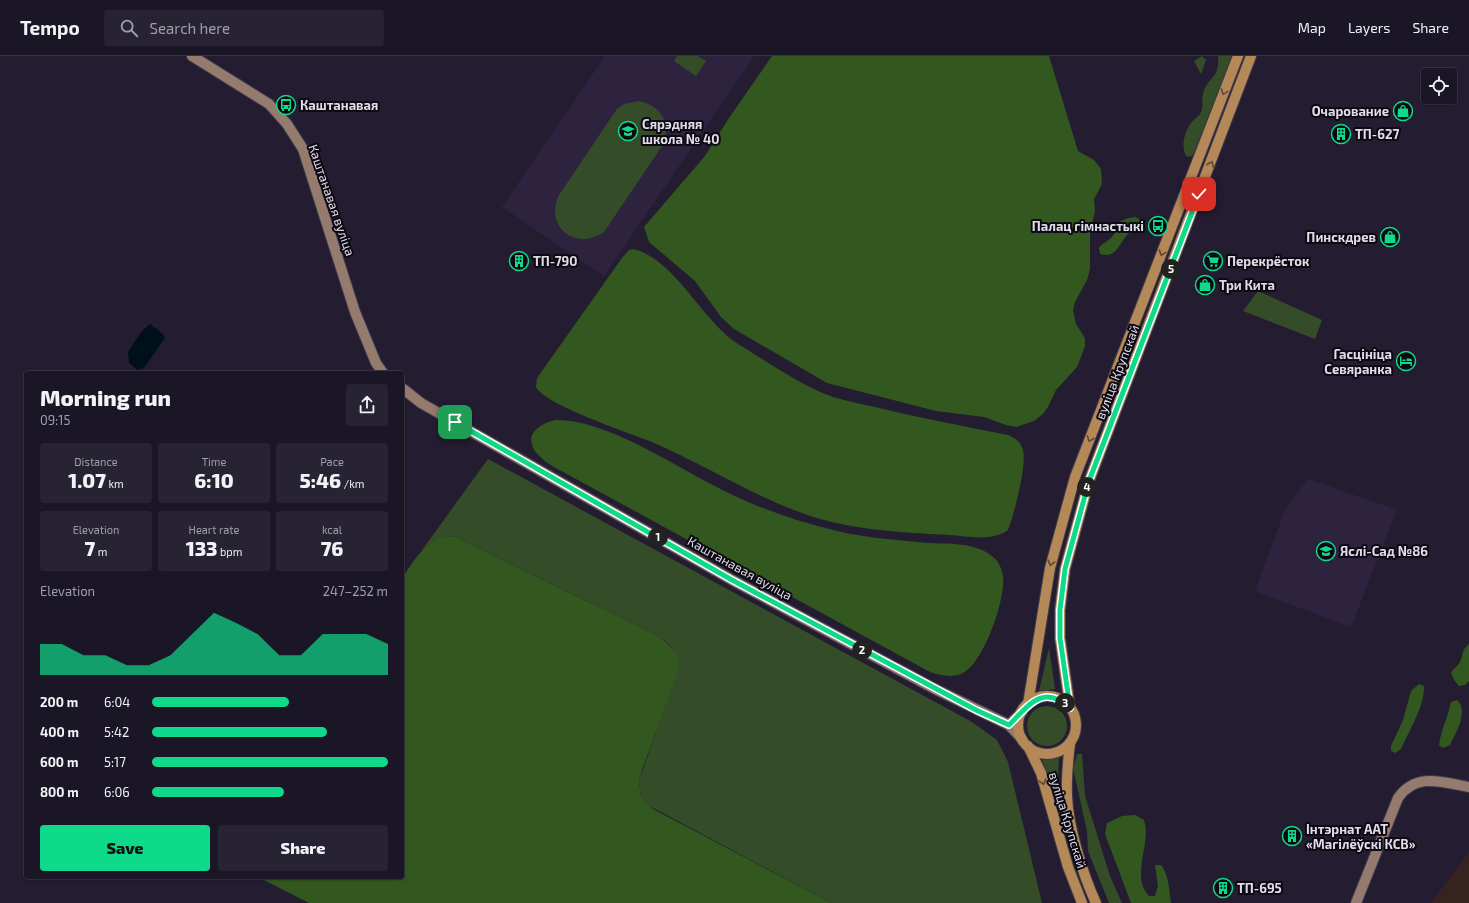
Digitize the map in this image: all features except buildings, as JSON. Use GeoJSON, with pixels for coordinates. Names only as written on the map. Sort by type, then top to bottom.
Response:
{"type":"FeatureCollection","features":[{"type":"Feature","properties":{"kind":"main road","name":"Каштанавая вуліца"},"geometry":{"type":"LineString","coordinates":[[192,56],[269,104],[287,124],[303,149],[355,312],[376,363],[382,371]]}},
{"type":"Feature","properties":{"kind":"main road","name":"вуліца Крупскай"},"geometry":{"type":"LineString","coordinates":[[1025,708],[1050,568],[1076,476],[1238,56]]}},
{"type":"Feature","properties":{"kind":"main road","name":"вуліца Крупскай"},"geometry":{"type":"LineString","coordinates":[[1070,708],[1060,638],[1060,610],[1065,569],[1089,481],[1251,56]]}},
{"type":"Feature","properties":{"kind":"main road","name":"Каштанавая вуліца"},"geometry":{"type":"LineString","coordinates":[[404,390],[421,403],[732,580],[937,690],[1009,725]]}},
{"type":"Feature","properties":{"kind":"main road"},"geometry":{"type":"LineString","coordinates":[[1045,697],[1055,698],[1070,708],[1075,716],[1075,735],[1070,743],[1059,752],[1045,754],[1025,743],[1009,725],[1036,699],[1045,697]]}},
{"type":"Feature","properties":{"kind":"main road"},"geometry":{"type":"LineString","coordinates":[[1025,708],[1019,720],[1019,730],[1025,743]]}},
{"type":"Feature","properties":{"kind":"main road","name":"вуліца Крупскай"},"geometry":{"type":"LineString","coordinates":[[1025,743],[1041,773],[1068,867],[1082,903]]}},
{"type":"Feature","properties":{"kind":"main road","name":"вуліца Крупскай"},"geometry":{"type":"LineString","coordinates":[[1070,743],[1067,797],[1074,835],[1096,903]]}},
{"type":"Feature","properties":{"kind":"main road"},"geometry":{"type":"LineString","coordinates":[[1356,903],[1398,798],[1403,790],[1413,783],[1435,780],[1469,787]]}},
{"type":"Feature","properties":{"kind":"shaded area","name":"Сярэдняя школа № 40"},"geometry":{"type":"Polygon","coordinates":[[[605,56],[754,56],[604,276],[502,207],[605,56]]]}},
{"type":"Feature","properties":{"kind":"shaded area","name":"Яслі-Сад №86"},"geometry":{"type":"Polygon","coordinates":[[[1308,479],[1397,510],[1351,627],[1255,591],[1285,510],[1308,479]]]}},
{"type":"Feature","properties":{"kind":"shaded area"},"geometry":{"type":"Polygon","coordinates":[[[1469,852],[1469,903],[1431,903],[1469,852]]]}},
{"type":"Feature","properties":{"kind":"green space"},"geometry":{"type":"Polygon","coordinates":[[[677,56],[698,56],[706,61],[696,76],[674,61],[677,56]]]}},
{"type":"Feature","properties":{"kind":"green space"},"geometry":{"type":"Polygon","coordinates":[[[772,56],[1049,56],[1078,151],[1094,160],[1101,169],[1102,184],[1094,199],[1095,211],[1090,232],[1090,269],[1087,280],[1075,302],[1073,310],[1076,324],[1085,338],[1085,346],[1077,367],[1056,390],[1043,414],[1034,421],[1016,427],[984,417],[936,411],[827,383],[734,329],[721,317],[695,281],[649,242],[644,227],[705,156],[729,118],[772,56]]]}},
{"type":"Feature","properties":{"kind":"green space"},"geometry":{"type":"Polygon","coordinates":[[[1202,56],[1206,60],[1201,74],[1194,61],[1202,56]]]}},
{"type":"Feature","properties":{"kind":"green space"},"geometry":{"type":"Polygon","coordinates":[[[1218,56],[1232,56],[1193,155],[1189,157],[1186,156],[1184,152],[1185,135],[1191,123],[1201,112],[1203,94],[1217,69],[1218,56]]]}},
{"type":"Feature","properties":{"kind":"green space"},"geometry":{"type":"Polygon","coordinates":[[[638,101],[653,107],[659,111],[663,117],[666,131],[662,146],[604,232],[593,237],[583,239],[573,237],[565,233],[559,226],[556,217],[555,206],[559,195],[617,109],[624,104],[638,101]]]}},
{"type":"Feature","properties":{"kind":"green space"},"geometry":{"type":"Polygon","coordinates":[[[1135,217],[1143,221],[1141,227],[1129,233],[1113,253],[1105,255],[1100,254],[1099,248],[1111,238],[1118,224],[1122,220],[1135,217]]]}},
{"type":"Feature","properties":{"kind":"green space"},"geometry":{"type":"Polygon","coordinates":[[[633,249],[648,255],[662,265],[675,277],[725,334],[738,344],[821,393],[844,400],[1008,435],[1015,439],[1021,445],[1024,457],[1022,478],[1008,530],[1002,534],[987,537],[910,533],[851,526],[813,517],[758,494],[652,442],[571,410],[543,394],[536,387],[537,378],[622,258],[629,250],[633,249]]]}},
{"type":"Feature","properties":{"kind":"green space"},"geometry":{"type":"Polygon","coordinates":[[[1258,291],[1322,320],[1315,339],[1243,311],[1258,291]]]}},
{"type":"Feature","properties":{"kind":"green space"},"geometry":{"type":"Polygon","coordinates":[[[555,420],[594,426],[615,434],[739,498],[799,521],[840,532],[862,536],[917,542],[956,544],[976,548],[985,552],[995,559],[1000,566],[1003,576],[1003,586],[997,615],[985,646],[977,659],[961,674],[949,676],[930,672],[545,461],[533,448],[531,442],[532,435],[536,429],[555,420]]]}},
{"type":"Feature","properties":{"kind":"green space"},"geometry":{"type":"Polygon","coordinates":[[[488,459],[972,722],[997,740],[1008,762],[1042,903],[831,903],[646,804],[641,797],[639,781],[679,666],[677,657],[670,646],[660,637],[456,537],[438,539],[422,550],[488,459]]]}},
{"type":"Feature","properties":{"kind":"green space"},"geometry":{"type":"Polygon","coordinates":[[[449,536],[456,537],[660,637],[674,650],[678,657],[679,666],[677,675],[642,770],[639,781],[641,797],[653,809],[831,903],[309,903],[262,879],[404,879],[404,575],[421,551],[433,541],[449,536]]]}},
{"type":"Feature","properties":{"kind":"green space"},"geometry":{"type":"Polygon","coordinates":[[[1469,644],[1469,681],[1465,685],[1459,686],[1451,673],[1460,662],[1463,651],[1469,644]]]}},
{"type":"Feature","properties":{"kind":"green space"},"geometry":{"type":"Polygon","coordinates":[[[1049,648],[1055,689],[1039,691],[1049,648]]]}},
{"type":"Feature","properties":{"kind":"green space"},"geometry":{"type":"Polygon","coordinates":[[[1419,684],[1424,686],[1424,693],[1419,710],[1401,749],[1395,753],[1391,751],[1391,746],[1403,720],[1411,691],[1419,684]]]}},
{"type":"Feature","properties":{"kind":"green space"},"geometry":{"type":"Polygon","coordinates":[[[1457,700],[1462,710],[1462,716],[1450,745],[1443,748],[1439,745],[1441,734],[1451,702],[1457,700]]]}},
{"type":"Feature","properties":{"kind":"green space"},"geometry":{"type":"Polygon","coordinates":[[[1051,706],[1058,709],[1064,715],[1067,726],[1066,734],[1058,743],[1051,746],[1043,746],[1036,743],[1028,734],[1027,722],[1030,715],[1039,707],[1051,706]]]}},
{"type":"Feature","properties":{"kind":"green space"},"geometry":{"type":"Polygon","coordinates":[[[1077,754],[1082,754],[1085,796],[1110,876],[1122,903],[1109,903],[1088,851],[1087,831],[1073,768],[1077,754]]]}},
{"type":"Feature","properties":{"kind":"green space"},"geometry":{"type":"Polygon","coordinates":[[[1059,758],[1057,801],[1042,760],[1059,758]]]}},
{"type":"Feature","properties":{"kind":"green space"},"geometry":{"type":"Polygon","coordinates":[[[1135,815],[1144,820],[1146,829],[1141,869],[1141,879],[1144,888],[1149,896],[1155,896],[1158,886],[1155,865],[1161,865],[1167,878],[1171,903],[1131,903],[1105,834],[1107,823],[1122,816],[1135,815]]]}},
{"type":"Feature","properties":{"kind":"water"},"geometry":{"type":"Polygon","coordinates":[[[150,324],[163,334],[165,338],[144,368],[137,370],[129,363],[128,352],[141,332],[150,324]]]}},
{"type":"Feature","properties":{"kind":"place","name":"Каштанавая"},"geometry":{"type":"Point","coordinates":[286,105]}},
{"type":"Feature","properties":{"kind":"place","name":"Очарование"},"geometry":{"type":"Point","coordinates":[1403,111]}},
{"type":"Feature","properties":{"kind":"place","name":"Сярэдняя школа № 40"},"geometry":{"type":"Point","coordinates":[628,131]}},
{"type":"Feature","properties":{"kind":"place","name":"ТП-627"},"geometry":{"type":"Point","coordinates":[1341,134]}},
{"type":"Feature","properties":{"kind":"place","name":"Палац гімнастыкі"},"geometry":{"type":"Point","coordinates":[1158,226]}},
{"type":"Feature","properties":{"kind":"place","name":"Пинскдрев"},"geometry":{"type":"Point","coordinates":[1390,237]}},
{"type":"Feature","properties":{"kind":"place","name":"ТП-790"},"geometry":{"type":"Point","coordinates":[519,261]}},
{"type":"Feature","properties":{"kind":"place","name":"Перекрёсток"},"geometry":{"type":"Point","coordinates":[1213,261]}},
{"type":"Feature","properties":{"kind":"place","name":"Три Кита"},"geometry":{"type":"Point","coordinates":[1205,285]}},
{"type":"Feature","properties":{"kind":"place","name":"Гасцініца Севяранка"},"geometry":{"type":"Point","coordinates":[1406,361]}},
{"type":"Feature","properties":{"kind":"place","name":"Яслі-Сад №86"},"geometry":{"type":"Point","coordinates":[1326,551]}},
{"type":"Feature","properties":{"kind":"place","name":"Інтэрнат ААТ «Магілёўскі КСВ»"},"geometry":{"type":"Point","coordinates":[1292,836]}},
{"type":"Feature","properties":{"kind":"place","name":"ТП-695"},"geometry":{"type":"Point","coordinates":[1223,888]}},
{"type":"Feature","properties":{"kind":"route"},"geometry":{"type":"LineString","coordinates":[[455,422],[732,580],[976,710],[1009,725],[1028,704],[1036,699],[1045,697],[1055,698],[1070,708],[1060,638],[1060,610],[1065,569],[1089,481],[1199,194]]}}]}
